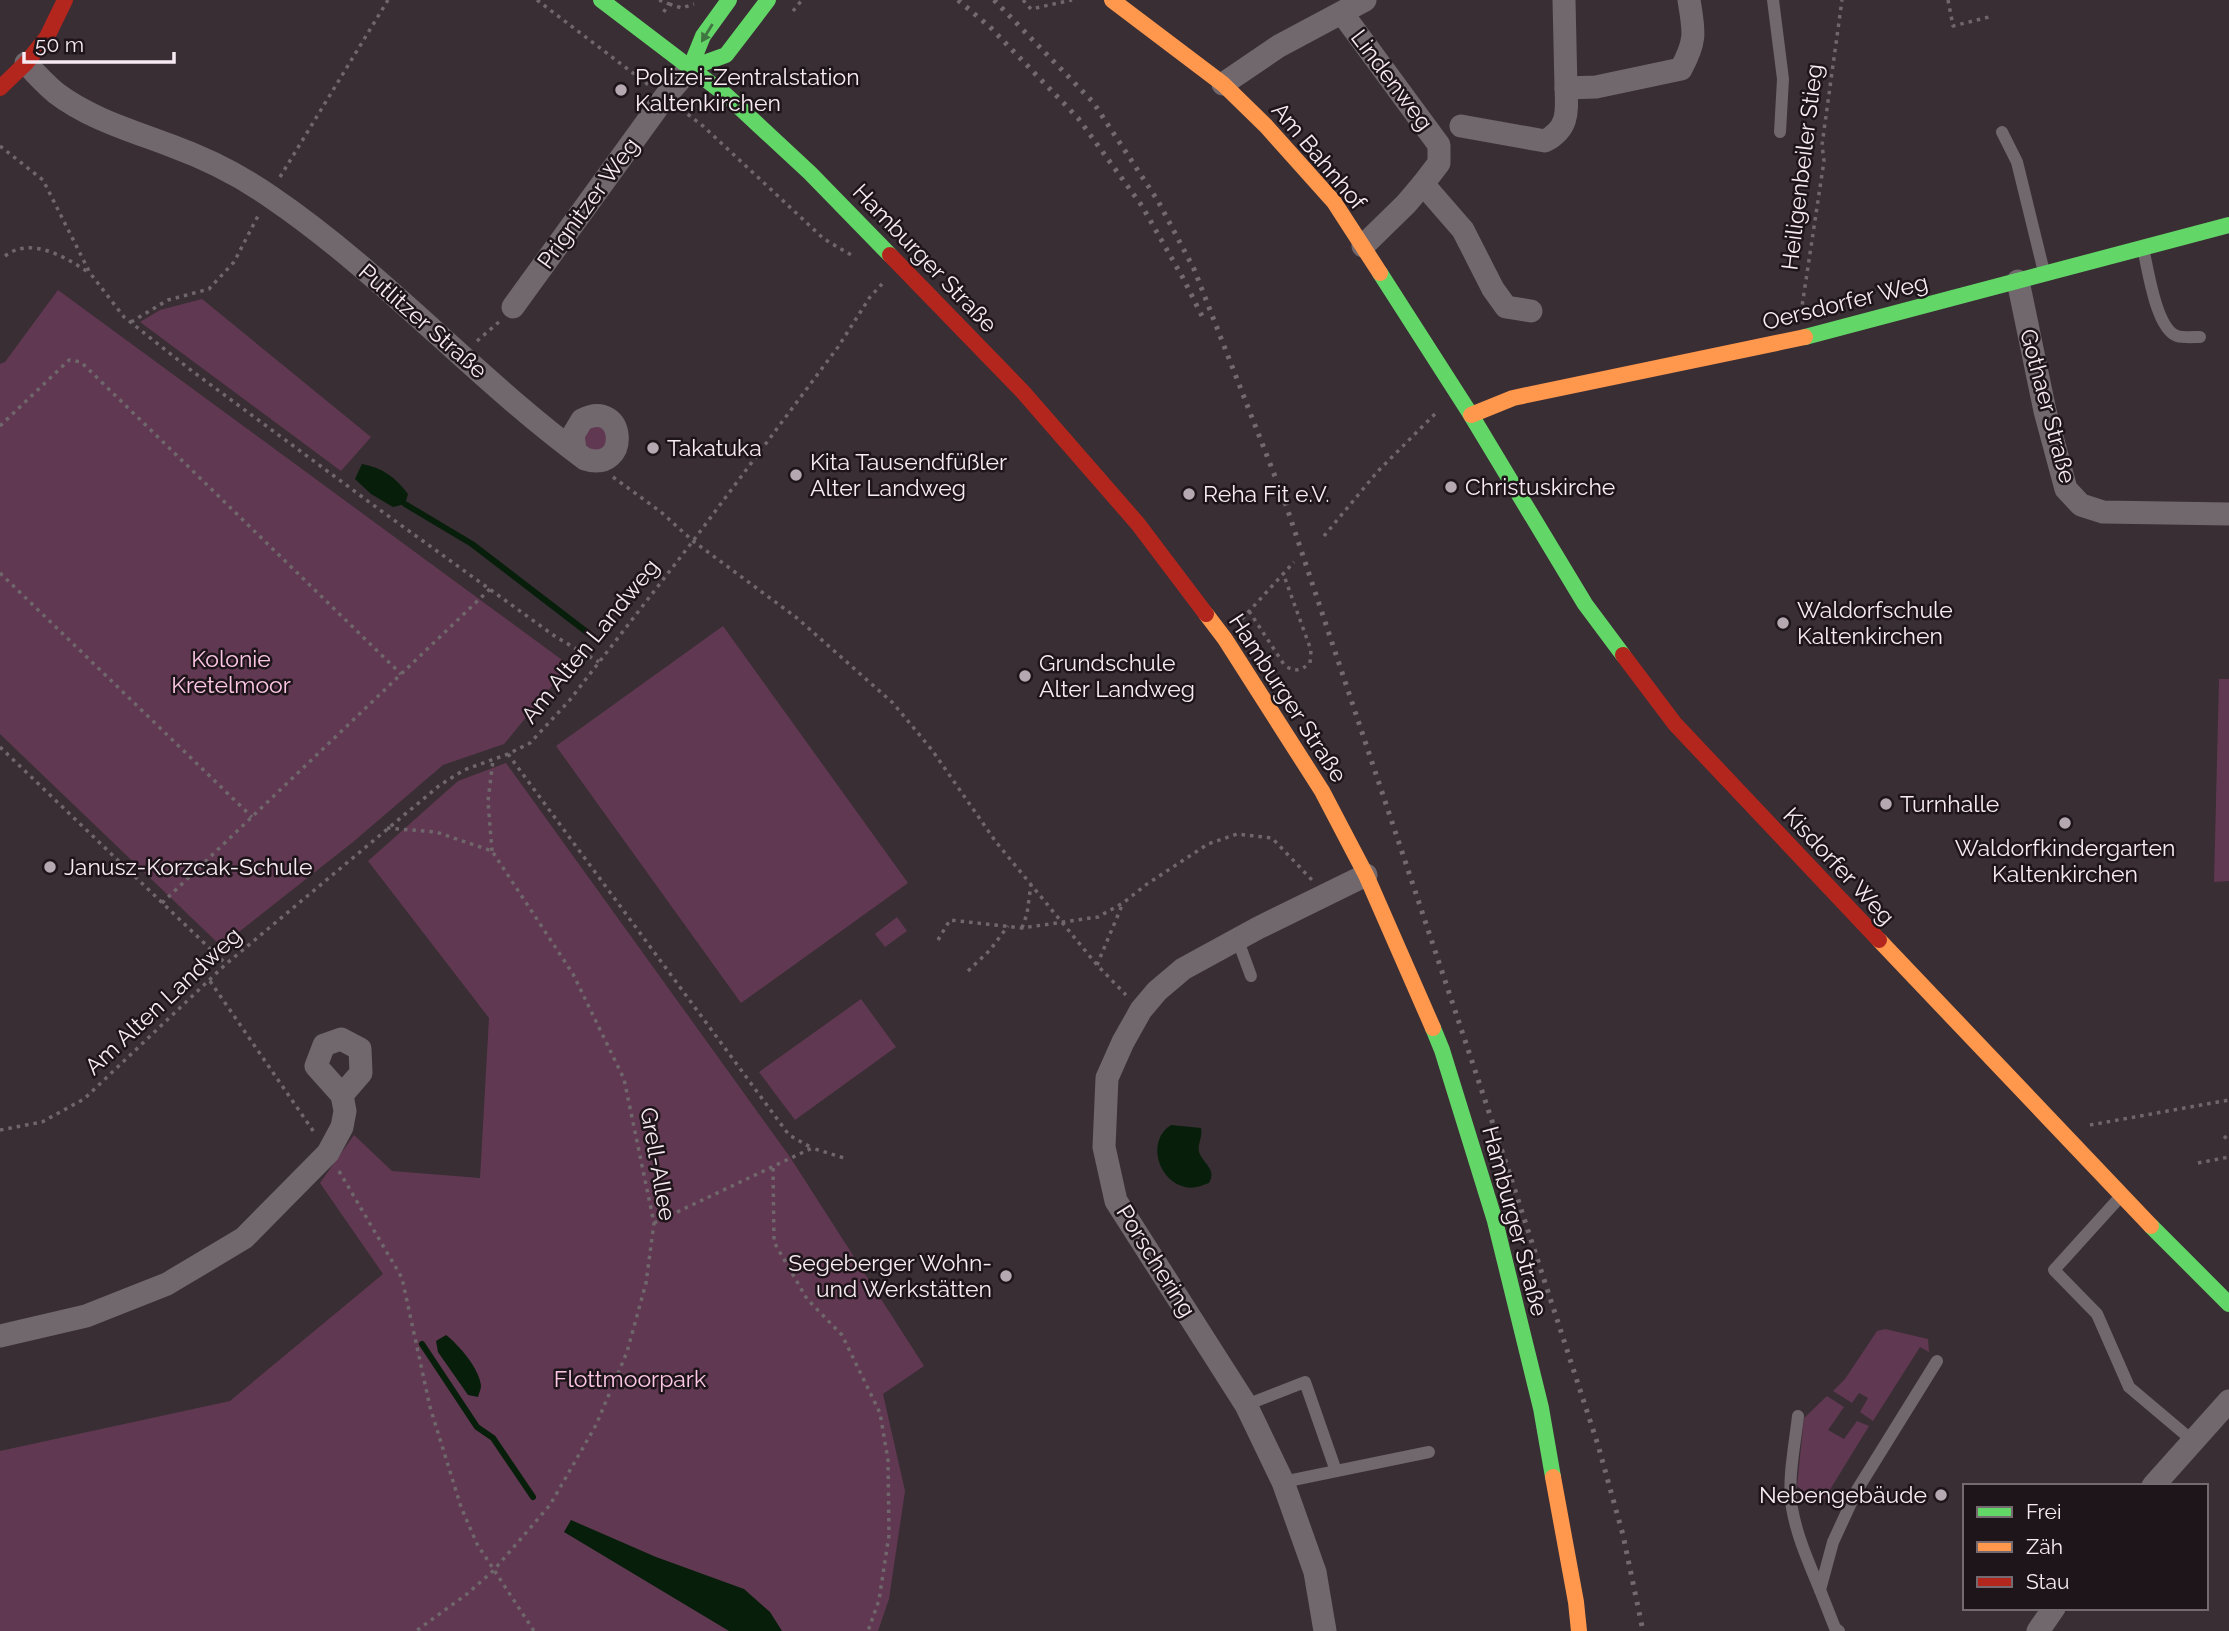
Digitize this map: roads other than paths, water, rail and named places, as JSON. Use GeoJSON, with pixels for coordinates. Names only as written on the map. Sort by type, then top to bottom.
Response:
{"type":"FeatureCollection","features":[{"type":"Feature","properties":{"kind":"street"},"geometry":{"type":"LineString","coordinates":[[0,88],[26,63],[47,37],[65,0]]}},
{"type":"Feature","properties":{"kind":"street","name":"Hamburger Straße"},"geometry":{"type":"LineString","coordinates":[[601,0],[726,95],[810,173],[1023,392],[1138,524],[1217,628],[1322,791],[1366,875],[1442,1050],[1495,1222],[1541,1408],[1579,1631]]}},
{"type":"Feature","properties":{"kind":"street"},"geometry":{"type":"LineString","coordinates":[[690,68],[703,36],[729,0]]}},
{"type":"Feature","properties":{"kind":"street"},"geometry":{"type":"LineString","coordinates":[[690,68],[726,55],[768,0]]}},
{"type":"Feature","properties":{"kind":"street","name":"Am Bahnhof"},"geometry":{"type":"LineString","coordinates":[[1112,0],[1223,85],[1298,160],[1334,202],[1471,415]]}},
{"type":"Feature","properties":{"kind":"street"},"geometry":{"type":"LineString","coordinates":[[1223,85],[1279,46],[1365,0]]}},
{"type":"Feature","properties":{"kind":"street"},"geometry":{"type":"LineString","coordinates":[[1461,127],[1545,141],[1563,127],[1566,116],[1564,0]]}},
{"type":"Feature","properties":{"kind":"street"},"geometry":{"type":"LineString","coordinates":[[1566,88],[1596,87],[1681,69],[1692,48],[1693,29],[1689,0]]}},
{"type":"Feature","properties":{"kind":"street","name":"Lindenweg"},"geometry":{"type":"LineString","coordinates":[[1342,13],[1439,145],[1439,163],[1406,204],[1363,246]]}},
{"type":"Feature","properties":{"kind":"street","name":"Putlitzer Straße"},"geometry":{"type":"LineString","coordinates":[[26,63],[56,93],[84,109],[118,127],[201,158],[269,195],[393,292],[551,432],[583,455]]}},
{"type":"Feature","properties":{"kind":"street","name":"Prignitzer Weg"},"geometry":{"type":"LineString","coordinates":[[513,306],[665,97],[690,68]]}},
{"type":"Feature","properties":{"kind":"street"},"geometry":{"type":"LineString","coordinates":[[1423,184],[1463,230],[1493,289],[1506,307],[1531,311]]}},
{"type":"Feature","properties":{"kind":"street","name":"Oersdorfer Weg"},"geometry":{"type":"LineString","coordinates":[[1471,415],[1513,398],[1797,339],[2229,225]]}},
{"type":"Feature","properties":{"kind":"street","name":"Gothaer Straße"},"geometry":{"type":"LineString","coordinates":[[2018,282],[2045,411],[2066,489],[2081,505],[2103,512],[2229,514]]}},
{"type":"Feature","properties":{"kind":"street","name":"Kisdorfer Weg"},"geometry":{"type":"LineString","coordinates":[[1471,415],[1585,604],[1675,724],[2121,1196],[2229,1304]]}},
{"type":"Feature","properties":{"kind":"street","name":"Porschering"},"geometry":{"type":"LineString","coordinates":[[1325,1631],[1315,1572],[1283,1482],[1246,1405],[1116,1201],[1104,1147],[1107,1079],[1141,1010],[1157,991],[1182,969],[1237,938],[1366,875]]}},
{"type":"Feature","properties":{"kind":"street"},"geometry":{"type":"LineString","coordinates":[[0,1336],[86,1316],[167,1284],[244,1238],[328,1153],[342,1127],[345,1111],[342,1095]]}},
{"type":"Feature","properties":{"kind":"street"},"geometry":{"type":"LineString","coordinates":[[2155,1484],[2229,1401]]}},
{"type":"Feature","properties":{"kind":"street"},"geometry":{"type":"LineString","coordinates":[[2038,1631],[2053,1610]]}},
{"type":"Feature","properties":{"kind":"lane"},"geometry":{"type":"LineString","coordinates":[[1773,0],[1783,79],[1780,132]]}},
{"type":"Feature","properties":{"kind":"lane"},"geometry":{"type":"LineString","coordinates":[[2002,132],[2017,162],[2044,274]]}},
{"type":"Feature","properties":{"kind":"lane"},"geometry":{"type":"LineString","coordinates":[[2143,248],[2161,320],[2169,331],[2178,336],[2200,338]]}},
{"type":"Feature","properties":{"kind":"lane"},"geometry":{"type":"LineString","coordinates":[[1237,938],[1251,976]]}},
{"type":"Feature","properties":{"kind":"lane"},"geometry":{"type":"LineString","coordinates":[[2121,1196],[2054,1270],[2097,1314],[2129,1387],[2193,1441]]}},
{"type":"Feature","properties":{"kind":"lane"},"geometry":{"type":"LineString","coordinates":[[1819,1590],[1833,1542],[1857,1490],[1937,1361]]}},
{"type":"Feature","properties":{"kind":"lane"},"geometry":{"type":"LineString","coordinates":[[1246,1405],[1305,1382],[1336,1471]]}},
{"type":"Feature","properties":{"kind":"lane"},"geometry":{"type":"LineString","coordinates":[[1798,1416],[1791,1506],[1802,1546],[1835,1628],[1839,1631]]}},
{"type":"Feature","properties":{"kind":"lane"},"geometry":{"type":"LineString","coordinates":[[1283,1482],[1429,1452]]}},
{"type":"Feature","properties":{"kind":"waterway"},"geometry":{"type":"LineString","coordinates":[[405,504],[472,544],[588,633]]}},
{"type":"Feature","properties":{"kind":"waterway"},"geometry":{"type":"LineString","coordinates":[[422,1344],[477,1427],[493,1438],[533,1497]]}},
{"type":"Feature","properties":{"kind":"railway"},"geometry":{"type":"LineString","coordinates":[[958,0],[990,27],[1078,118],[1142,206],[1202,316]]}},
{"type":"Feature","properties":{"kind":"railway"},"geometry":{"type":"LineString","coordinates":[[994,0],[1093,102],[1158,201],[1194,269],[1285,502],[1506,1163],[1598,1445],[1623,1535],[1643,1631]]}},
{"type":"Feature","properties":{"kind":"place","name":"Polizei-Zentralstation Kaltenkirchen"},"geometry":{"type":"Point","coordinates":[621,90]}},
{"type":"Feature","properties":{"kind":"place","name":"Takatuka"},"geometry":{"type":"Point","coordinates":[653,448]}},
{"type":"Feature","properties":{"kind":"place","name":"Kita Tausendfüßler Alter Landweg"},"geometry":{"type":"Point","coordinates":[796,475]}},
{"type":"Feature","properties":{"kind":"place","name":"Christuskirche"},"geometry":{"type":"Point","coordinates":[1451,487]}},
{"type":"Feature","properties":{"kind":"place","name":"Reha Fit e.V."},"geometry":{"type":"Point","coordinates":[1189,494]}},
{"type":"Feature","properties":{"kind":"place","name":"Waldorfschule Kaltenkirchen"},"geometry":{"type":"Point","coordinates":[1783,623]}},
{"type":"Feature","properties":{"kind":"place","name":"Grundschule Alter Landweg"},"geometry":{"type":"Point","coordinates":[1025,676]}},
{"type":"Feature","properties":{"kind":"place","name":"Turnhalle"},"geometry":{"type":"Point","coordinates":[1886,804]}},
{"type":"Feature","properties":{"kind":"place","name":"Waldorfkindergarten Kaltenkirchen"},"geometry":{"type":"Point","coordinates":[2065,823]}},
{"type":"Feature","properties":{"kind":"place","name":"Janusz-Korzcak-Schule"},"geometry":{"type":"Point","coordinates":[50,867]}},
{"type":"Feature","properties":{"kind":"place","name":"Segeberger Wohn- und Werkstätten"},"geometry":{"type":"Point","coordinates":[1006,1276]}},
{"type":"Feature","properties":{"kind":"place","name":"Nebengebäude"},"geometry":{"type":"Point","coordinates":[1941,1495]}},
{"type":"Feature","properties":{"kind":"park label","name":"Kolonie Kretelmoor"},"geometry":{"type":"Point","coordinates":[231,672]}},
{"type":"Feature","properties":{"kind":"park label","name":"Flottmoorpark"},"geometry":{"type":"Point","coordinates":[630,1379]}}]}
